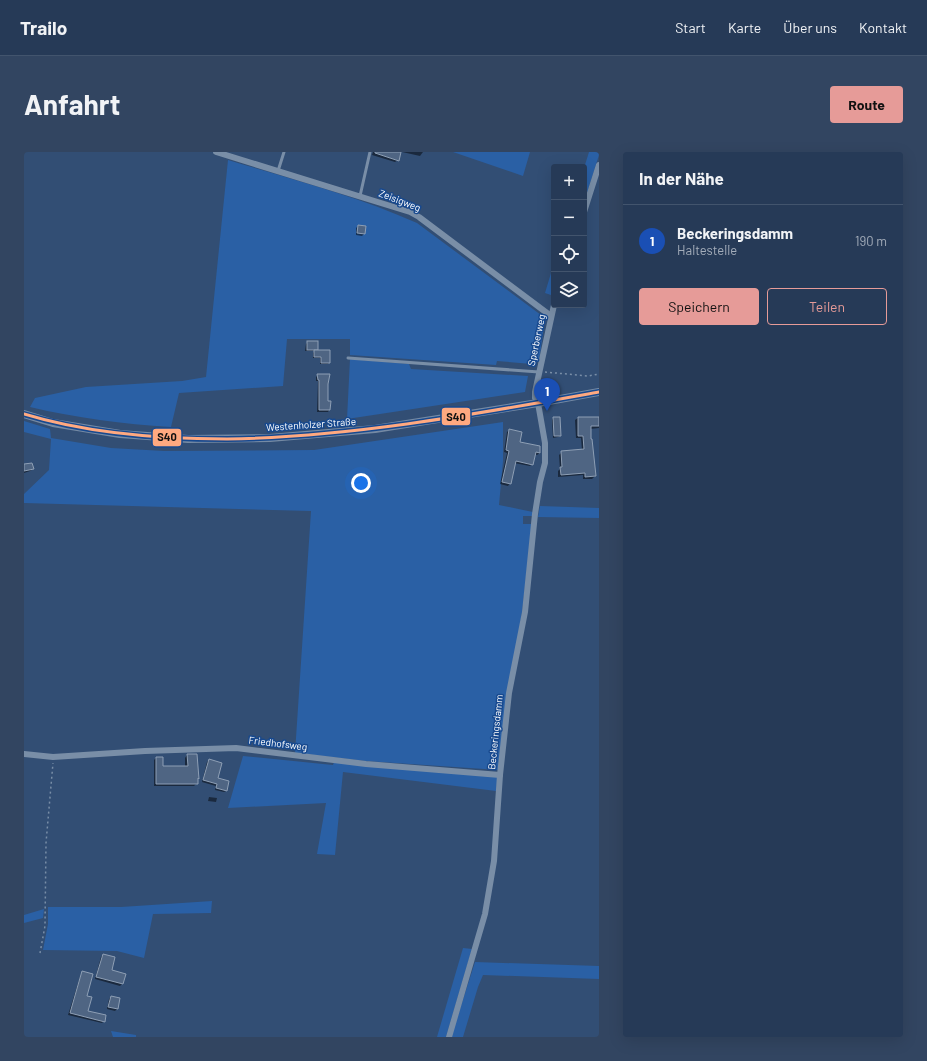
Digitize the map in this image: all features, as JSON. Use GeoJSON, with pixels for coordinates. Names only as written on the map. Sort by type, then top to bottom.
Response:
{"type":"FeatureCollection","features":[{"type":"Feature","properties":{"kind":"main road","name":"Westenholzer Straße"},"geometry":{"type":"LineString","coordinates":[[24,414],[53,423],[120,434],[188,439],[270,438],[375,429],[599,392]]}},
{"type":"Feature","properties":{"kind":"street","name":"Zeisigweg"},"geometry":{"type":"LineString","coordinates":[[216,152],[410,212],[419,217],[551,316]]}},
{"type":"Feature","properties":{"kind":"street"},"geometry":{"type":"LineString","coordinates":[[587,203],[599,165]]}},
{"type":"Feature","properties":{"kind":"street","name":"Sperberweg"},"geometry":{"type":"LineString","coordinates":[[538,403],[535,398],[535,392],[553,308]]}},
{"type":"Feature","properties":{"kind":"street","name":"Beckeringsdamm"},"geometry":{"type":"LineString","coordinates":[[449,1037],[485,914],[494,861],[500,775],[509,693],[525,612],[540,482],[545,463],[545,443],[538,403]]}},
{"type":"Feature","properties":{"kind":"street","name":"Friedhofsweg"},"geometry":{"type":"LineString","coordinates":[[24,754],[53,757],[145,751],[236,748],[366,764],[500,775]]}},
{"type":"Feature","properties":{"kind":"lane"},"geometry":{"type":"LineString","coordinates":[[278,171],[284,152]]}},
{"type":"Feature","properties":{"kind":"lane"},"geometry":{"type":"LineString","coordinates":[[360,196],[370,152]]}},
{"type":"Feature","properties":{"kind":"lane"},"geometry":{"type":"LineString","coordinates":[[348,358],[539,372]]}},
{"type":"Feature","properties":{"kind":"path"},"geometry":{"type":"LineString","coordinates":[[539,372],[588,376],[599,374]]}},
{"type":"Feature","properties":{"kind":"path"},"geometry":{"type":"LineString","coordinates":[[40,953],[45,926],[46,843],[53,757]]}},
{"type":"Feature","properties":{"kind":"shaded area"},"geometry":{"type":"Polygon","coordinates":[[[453,152],[530,152],[523,176],[453,152]]]}},
{"type":"Feature","properties":{"kind":"shaded area"},"geometry":{"type":"Polygon","coordinates":[[[589,152],[599,152],[587,193],[587,164],[585,164],[589,152]]]}},
{"type":"Feature","properties":{"kind":"shaded area"},"geometry":{"type":"Polygon","coordinates":[[[228,160],[371,204],[417,223],[545,318],[539,361],[532,364],[497,361],[496,365],[350,355],[350,339],[287,339],[283,386],[179,393],[171,427],[100,420],[30,407],[35,398],[86,387],[182,381],[206,377],[228,160]]]}},
{"type":"Feature","properties":{"kind":"shaded area"},"geometry":{"type":"Polygon","coordinates":[[[551,273],[551,295],[545,293],[551,273]]]}},
{"type":"Feature","properties":{"kind":"shaded area"},"geometry":{"type":"Polygon","coordinates":[[[350,359],[409,364],[411,369],[528,376],[525,392],[347,419],[350,359]]]}},
{"type":"Feature","properties":{"kind":"shaded area"},"geometry":{"type":"Polygon","coordinates":[[[24,421],[50,429],[51,438],[111,448],[164,451],[314,450],[503,422],[503,461],[499,505],[533,512],[533,516],[523,516],[523,524],[532,524],[522,612],[499,770],[366,761],[295,753],[311,511],[24,503],[24,494],[49,470],[51,439],[24,432],[24,421]]]}},
{"type":"Feature","properties":{"kind":"shaded area"},"geometry":{"type":"Polygon","coordinates":[[[540,506],[599,508],[599,518],[538,517],[540,506]]]}},
{"type":"Feature","properties":{"kind":"shaded area"},"geometry":{"type":"Polygon","coordinates":[[[243,756],[333,765],[334,762],[498,776],[496,791],[343,772],[335,855],[317,854],[326,803],[228,808],[243,756]]]}},
{"type":"Feature","properties":{"kind":"shaded area"},"geometry":{"type":"Polygon","coordinates":[[[212,901],[211,913],[153,914],[144,958],[117,951],[43,950],[48,924],[48,907],[121,907],[212,901]]]}},
{"type":"Feature","properties":{"kind":"shaded area"},"geometry":{"type":"Polygon","coordinates":[[[44,909],[43,918],[24,923],[24,915],[44,909]]]}},
{"type":"Feature","properties":{"kind":"shaded area"},"geometry":{"type":"Polygon","coordinates":[[[463,948],[472,949],[446,1037],[437,1037],[463,948]]]}},
{"type":"Feature","properties":{"kind":"shaded area"},"geometry":{"type":"Polygon","coordinates":[[[475,962],[599,966],[599,979],[483,975],[463,1037],[451,1037],[475,962]]]}},
{"type":"Feature","properties":{"kind":"shaded area"},"geometry":{"type":"Polygon","coordinates":[[[111,1031],[136,1035],[136,1037],[113,1037],[111,1031]]]}},
{"type":"Feature","properties":{"kind":"building"},"geometry":{"type":"Polygon","coordinates":[[[375,152],[401,152],[399,161],[375,152]]]}},
{"type":"Feature","properties":{"kind":"building"},"geometry":{"type":"Polygon","coordinates":[[[358,225],[366,226],[365,234],[357,233],[358,225]]]}},
{"type":"Feature","properties":{"kind":"building"},"geometry":{"type":"Polygon","coordinates":[[[307,341],[318,341],[318,350],[307,350],[307,341]]]}},
{"type":"Feature","properties":{"kind":"building"},"geometry":{"type":"Polygon","coordinates":[[[314,350],[330,350],[330,363],[321,363],[321,357],[314,357],[314,350]]]}},
{"type":"Feature","properties":{"kind":"building"},"geometry":{"type":"Polygon","coordinates":[[[317,374],[330,374],[328,384],[328,401],[331,401],[330,410],[319,410],[319,380],[317,374]]]}},
{"type":"Feature","properties":{"kind":"building"},"geometry":{"type":"Polygon","coordinates":[[[553,417],[560,417],[561,436],[554,436],[553,417]]]}},
{"type":"Feature","properties":{"kind":"building"},"geometry":{"type":"Polygon","coordinates":[[[578,417],[599,417],[599,426],[591,426],[591,439],[596,476],[585,477],[585,473],[561,475],[561,451],[584,449],[583,436],[578,436],[578,417]]]}},
{"type":"Feature","properties":{"kind":"building"},"geometry":{"type":"Polygon","coordinates":[[[509,429],[522,432],[520,442],[540,446],[540,453],[536,452],[533,465],[516,461],[511,484],[502,482],[509,451],[506,450],[509,429]]]}},
{"type":"Feature","properties":{"kind":"building"},"geometry":{"type":"Polygon","coordinates":[[[32,463],[34,469],[24,471],[24,464],[32,463]]]}},
{"type":"Feature","properties":{"kind":"building"},"geometry":{"type":"Polygon","coordinates":[[[187,754],[197,754],[198,784],[156,784],[156,757],[163,757],[163,766],[188,766],[187,754]]]}},
{"type":"Feature","properties":{"kind":"building"},"geometry":{"type":"Polygon","coordinates":[[[209,759],[222,763],[218,778],[229,781],[227,791],[216,788],[217,784],[203,780],[209,759]]]}},
{"type":"Feature","properties":{"kind":"building"},"geometry":{"type":"Polygon","coordinates":[[[103,954],[115,957],[112,970],[126,974],[123,984],[96,977],[103,954]]]}},
{"type":"Feature","properties":{"kind":"building"},"geometry":{"type":"Polygon","coordinates":[[[82,971],[93,974],[87,996],[92,997],[88,1011],[106,1015],[105,1022],[70,1013],[82,971]]]}},
{"type":"Feature","properties":{"kind":"building"},"geometry":{"type":"Polygon","coordinates":[[[111,996],[120,998],[118,1009],[108,1007],[111,996]]]}},
{"type":"Feature","properties":{"kind":"transit line","name":"S40"},"geometry":{"type":"LineString","coordinates":[[24,414],[49,421],[99,431],[176,438],[227,439],[321,434],[367,429],[460,416],[599,392]]}},
{"type":"Feature","properties":{"kind":"place","name":"Beckeringsdamm"},"geometry":{"type":"Point","coordinates":[547,411]}}]}
